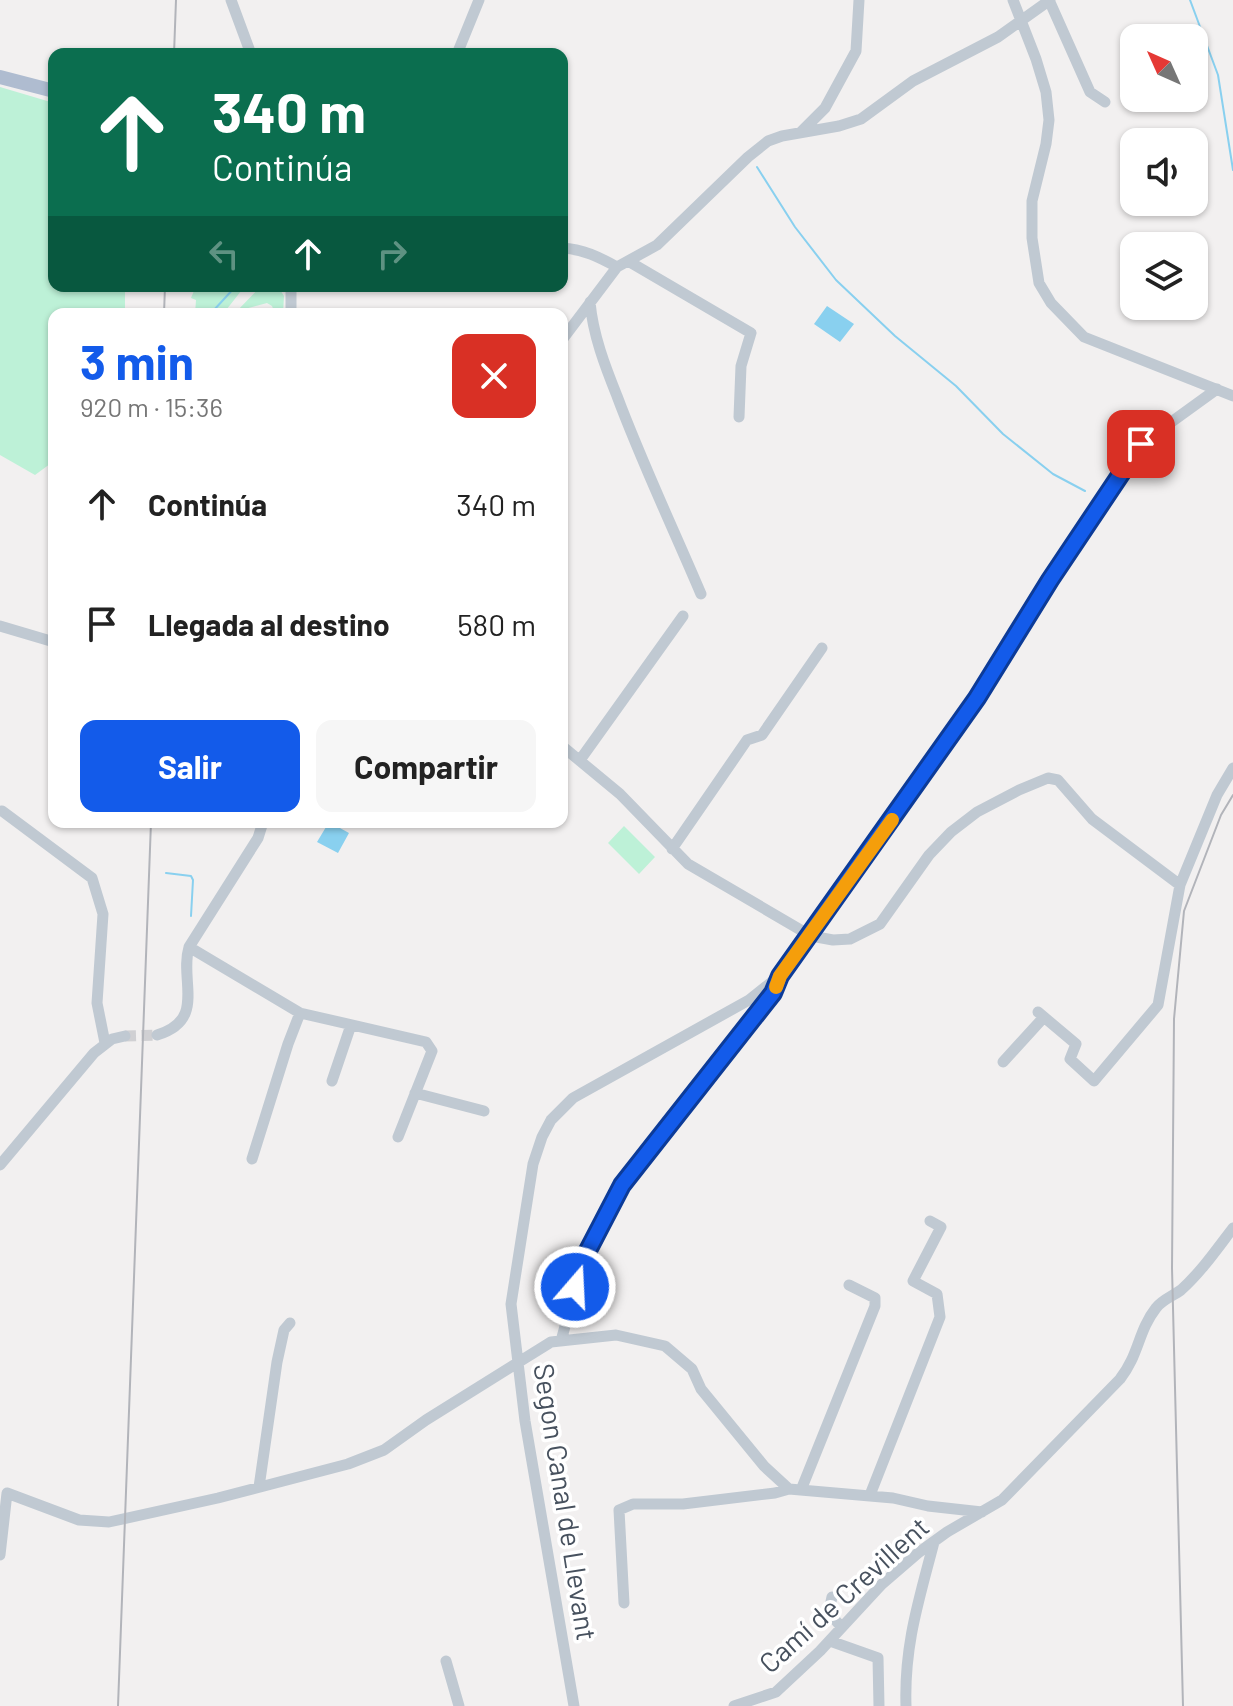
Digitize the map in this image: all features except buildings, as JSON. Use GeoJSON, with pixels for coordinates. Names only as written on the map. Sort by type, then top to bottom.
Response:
{"type":"FeatureCollection","features":[{"type":"Feature","properties":{"kind":"main road"},"geometry":{"type":"LineString","coordinates":[[0,77],[48,89]]}},
{"type":"Feature","properties":{"kind":"street"},"geometry":{"type":"LineString","coordinates":[[229,0],[247,48]]}},
{"type":"Feature","properties":{"kind":"street"},"geometry":{"type":"LineString","coordinates":[[459,48],[479,0]]}},
{"type":"Feature","properties":{"kind":"street"},"geometry":{"type":"LineString","coordinates":[[797,134],[825,108],[850,64],[856,51],[859,0]]}},
{"type":"Feature","properties":{"kind":"street"},"geometry":{"type":"LineString","coordinates":[[1013,0],[1046,92],[1049,120],[1032,201],[1032,238],[1039,283],[1051,303],[1084,337],[1233,396]]}},
{"type":"Feature","properties":{"kind":"street"},"geometry":{"type":"LineString","coordinates":[[568,332],[617,267],[657,245],[768,141],[861,119],[913,81],[998,37],[1050,0],[1090,92],[1105,102]]}},
{"type":"Feature","properties":{"kind":"street"},"geometry":{"type":"LineString","coordinates":[[568,248],[597,256],[617,267]]}},
{"type":"Feature","properties":{"kind":"street"},"geometry":{"type":"LineString","coordinates":[[628,261],[751,333],[741,366],[739,417]]}},
{"type":"Feature","properties":{"kind":"street"},"geometry":{"type":"LineString","coordinates":[[590,302],[604,363],[664,513],[701,594]]}},
{"type":"Feature","properties":{"kind":"street","name":"Segon Canal de Llevant"},"geometry":{"type":"LineString","coordinates":[[574,1706],[525,1421],[511,1304],[533,1164],[542,1137],[551,1120],[573,1098],[749,1000],[780,976],[977,698],[1135,452],[1141,444],[1217,389]]}},
{"type":"Feature","properties":{"kind":"street"},"geometry":{"type":"LineString","coordinates":[[580,760],[683,616]]}},
{"type":"Feature","properties":{"kind":"street"},"geometry":{"type":"LineString","coordinates":[[0,626],[48,640]]}},
{"type":"Feature","properties":{"kind":"street"},"geometry":{"type":"LineString","coordinates":[[672,849],[747,740],[762,735],[822,648]]}},
{"type":"Feature","properties":{"kind":"street"},"geometry":{"type":"LineString","coordinates":[[568,751],[620,794],[672,849],[702,873],[811,936],[850,939],[880,924],[929,855],[951,832],[977,812],[1048,778],[1058,780],[1092,819],[1180,885]]}},
{"type":"Feature","properties":{"kind":"street"},"geometry":{"type":"LineString","coordinates":[[1003,1062],[1041,1014],[1076,1044],[1070,1059],[1094,1081],[1158,1005],[1180,885],[1217,795],[1233,768]]}},
{"type":"Feature","properties":{"kind":"street"},"geometry":{"type":"LineString","coordinates":[[2,811],[92,878],[103,914],[97,1003],[105,1043]]}},
{"type":"Feature","properties":{"kind":"street"},"geometry":{"type":"LineString","coordinates":[[157,1035],[176,1025],[188,1007],[190,993],[186,957],[189,947],[258,838],[261,828]]}},
{"type":"Feature","properties":{"kind":"street"},"geometry":{"type":"LineString","coordinates":[[189,947],[300,1013],[430,1045],[432,1051],[398,1137]]}},
{"type":"Feature","properties":{"kind":"street"},"geometry":{"type":"LineString","coordinates":[[561,1341],[583,1260],[622,1185],[773,993],[780,976]]}},
{"type":"Feature","properties":{"kind":"street"},"geometry":{"type":"LineString","coordinates":[[252,1159],[300,1013]]}},
{"type":"Feature","properties":{"kind":"street"},"geometry":{"type":"LineString","coordinates":[[332,1081],[351,1025]]}},
{"type":"Feature","properties":{"kind":"street"},"geometry":{"type":"LineString","coordinates":[[0,1165],[84,1064],[105,1043],[125,1036]]}},
{"type":"Feature","properties":{"kind":"street"},"geometry":{"type":"LineString","coordinates":[[415,1093],[484,1111]]}},
{"type":"Feature","properties":{"kind":"street"},"geometry":{"type":"LineString","coordinates":[[870,1495],[940,1317],[937,1294],[913,1281],[941,1227],[930,1221]]}},
{"type":"Feature","properties":{"kind":"street","name":"Camí de Crevillent"},"geometry":{"type":"LineString","coordinates":[[734,1706],[776,1692],[830,1641],[882,1584],[934,1541],[1002,1500],[1120,1379],[1133,1362],[1139,1339],[1158,1304],[1195,1276],[1233,1228]]}},
{"type":"Feature","properties":{"kind":"street"},"geometry":{"type":"LineString","coordinates":[[795,1490],[875,1306],[875,1298],[849,1285]]}},
{"type":"Feature","properties":{"kind":"street"},"geometry":{"type":"LineString","coordinates":[[259,1487],[277,1362],[284,1330],[290,1323]]}},
{"type":"Feature","properties":{"kind":"street"},"geometry":{"type":"LineString","coordinates":[[0,1555],[3,1492],[79,1520],[109,1522],[259,1487],[348,1464],[384,1450],[551,1342],[616,1335],[665,1346],[692,1369],[701,1389],[764,1466],[795,1490]]}},
{"type":"Feature","properties":{"kind":"street"},"geometry":{"type":"LineString","coordinates":[[624,1603],[617,1525],[619,1510],[633,1504],[683,1504],[795,1490],[870,1495],[982,1512]]}},
{"type":"Feature","properties":{"kind":"street"},"geometry":{"type":"LineString","coordinates":[[906,1706],[905,1671],[909,1635],[934,1541]]}},
{"type":"Feature","properties":{"kind":"street"},"geometry":{"type":"LineString","coordinates":[[832,1597],[829,1610],[832,1618],[842,1627]]}},
{"type":"Feature","properties":{"kind":"street"},"geometry":{"type":"LineString","coordinates":[[830,1641],[878,1658],[879,1706]]}},
{"type":"Feature","properties":{"kind":"street"},"geometry":{"type":"LineString","coordinates":[[446,1661],[459,1706]]}},
{"type":"Feature","properties":{"kind":"street"},"geometry":{"type":"LineString","coordinates":[[764,1706],[776,1692]]}},
{"type":"Feature","properties":{"kind":"green space"},"geometry":{"type":"Polygon","coordinates":[[[0,87],[48,101],[48,292],[125,292],[125,308],[48,308],[48,465],[35,475],[0,455],[0,87]]]}},
{"type":"Feature","properties":{"kind":"green space"},"geometry":{"type":"Polygon","coordinates":[[[194,292],[240,292],[228,308],[195,308],[196,300],[191,298],[194,292]]]}},
{"type":"Feature","properties":{"kind":"green space"},"geometry":{"type":"Polygon","coordinates":[[[255,292],[282,292],[284,296],[283,308],[273,308],[267,303],[240,308],[255,292]]]}},
{"type":"Feature","properties":{"kind":"green space"},"geometry":{"type":"Polygon","coordinates":[[[624,826],[655,857],[639,874],[608,843],[624,826]]]}},
{"type":"Feature","properties":{"kind":"water"},"geometry":{"type":"Polygon","coordinates":[[[827,306],[854,324],[840,342],[814,324],[827,306]]]}},
{"type":"Feature","properties":{"kind":"water"},"geometry":{"type":"Polygon","coordinates":[[[325,828],[340,828],[349,833],[338,853],[317,842],[325,828]]]}},
{"type":"Feature","properties":{"kind":"waterway"},"geometry":{"type":"LineString","coordinates":[[1190,0],[1218,75],[1233,170]]}},
{"type":"Feature","properties":{"kind":"waterway"},"geometry":{"type":"LineString","coordinates":[[757,167],[795,227],[836,280],[895,336],[956,386],[1003,434],[1053,474],[1085,491]]}},
{"type":"Feature","properties":{"kind":"waterway"},"geometry":{"type":"LineString","coordinates":[[216,308],[230,292]]}},
{"type":"Feature","properties":{"kind":"waterway"},"geometry":{"type":"LineString","coordinates":[[166,873],[191,876],[191,916]]}},
{"type":"Feature","properties":{"kind":"tunnel"},"geometry":{"type":"LineString","coordinates":[[125,1036],[157,1035]]}},
{"type":"Feature","properties":{"kind":"railway"},"geometry":{"type":"LineString","coordinates":[[174,48],[176,0]]}},
{"type":"Feature","properties":{"kind":"railway"},"geometry":{"type":"LineString","coordinates":[[164,308],[165,292]]}},
{"type":"Feature","properties":{"kind":"railway"},"geometry":{"type":"LineString","coordinates":[[1183,1706],[1172,1268],[1174,1019],[1184,911],[1221,815],[1233,795]]}},
{"type":"Feature","properties":{"kind":"railway"},"geometry":{"type":"LineString","coordinates":[[118,1706],[151,828]]}},
{"type":"Feature","properties":{"kind":"slow traffic"},"geometry":{"type":"LineString","coordinates":[[776,987],[780,976],[892,820]]}},
{"type":"Feature","properties":{"kind":"route"},"geometry":{"type":"LineString","coordinates":[[575,1287],[583,1260],[622,1185],[773,993],[780,976],[977,698],[1050,580],[1141,444]]}}]}
